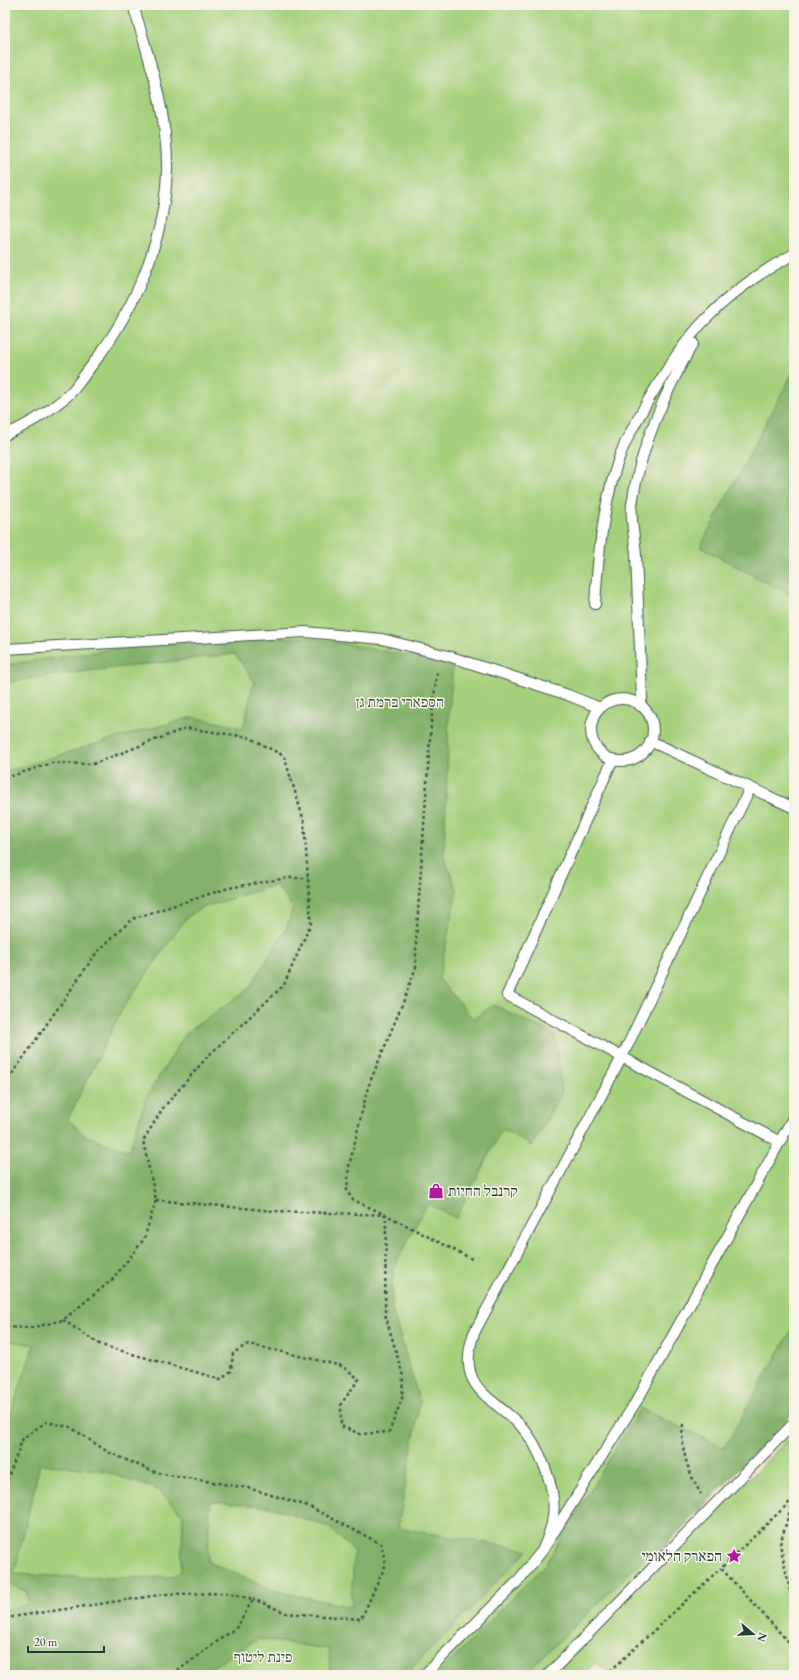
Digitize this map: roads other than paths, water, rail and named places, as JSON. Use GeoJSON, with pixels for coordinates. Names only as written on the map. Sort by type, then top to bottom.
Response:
{"type":"FeatureCollection","features":[{"type":"Feature","properties":{"kind":"lane"},"geometry":{"type":"LineString","coordinates":[[5,435],[21,428],[67,396],[103,351],[129,306],[149,263],[162,216],[167,169],[161,105],[133,5]]}},
{"type":"Feature","properties":{"kind":"lane"},"geometry":{"type":"LineString","coordinates":[[594,604],[599,548],[619,458],[639,416],[672,361],[706,318],[766,269],[794,254]]}},
{"type":"Feature","properties":{"kind":"lane"},"geometry":{"type":"LineString","coordinates":[[640,706],[642,698],[640,638],[632,506],[640,464],[654,423],[676,373],[706,318]]}},
{"type":"Feature","properties":{"kind":"lane"},"geometry":{"type":"LineString","coordinates":[[5,649],[304,632],[382,640],[442,655],[568,695],[600,708]]}},
{"type":"Feature","properties":{"kind":"lane"},"geometry":{"type":"LineString","coordinates":[[618,699],[628,700],[640,706],[650,718],[652,728],[650,741],[640,755],[621,761],[613,760],[602,754],[595,746],[591,727],[594,717],[600,708],[608,702],[618,699]]}},
{"type":"Feature","properties":{"kind":"lane"},"geometry":{"type":"LineString","coordinates":[[650,741],[794,808]]}},
{"type":"Feature","properties":{"kind":"lane"},"geometry":{"type":"LineString","coordinates":[[613,760],[507,995],[780,1142]]}},
{"type":"Feature","properties":{"kind":"lane"},"geometry":{"type":"LineString","coordinates":[[542,1551],[554,1516],[553,1499],[548,1476],[538,1451],[522,1427],[489,1400],[474,1382],[468,1357],[469,1345],[474,1333],[622,1058],[750,788]]}},
{"type":"Feature","properties":{"kind":"lane"},"geometry":{"type":"LineString","coordinates":[[424,1675],[516,1582],[542,1551],[639,1397],[794,1116]]}},
{"type":"Feature","properties":{"kind":"lane"},"geometry":{"type":"LineString","coordinates":[[548,1675],[711,1506],[794,1423]]}},
{"type":"Feature","properties":{"kind":"place","name":"קרנבל החיות"},"geometry":{"type":"Point","coordinates":[436,1191]}},
{"type":"Feature","properties":{"kind":"place","name":"הפארק הלאומי"},"geometry":{"type":"Point","coordinates":[734,1556]}},
{"type":"Feature","properties":{"kind":"park label","name":"הספארי ברמת גן"},"geometry":{"type":"Point","coordinates":[400,702]}},
{"type":"Feature","properties":{"kind":"park label","name":"פינת ליטוף"},"geometry":{"type":"Point","coordinates":[263,1657]}}]}
